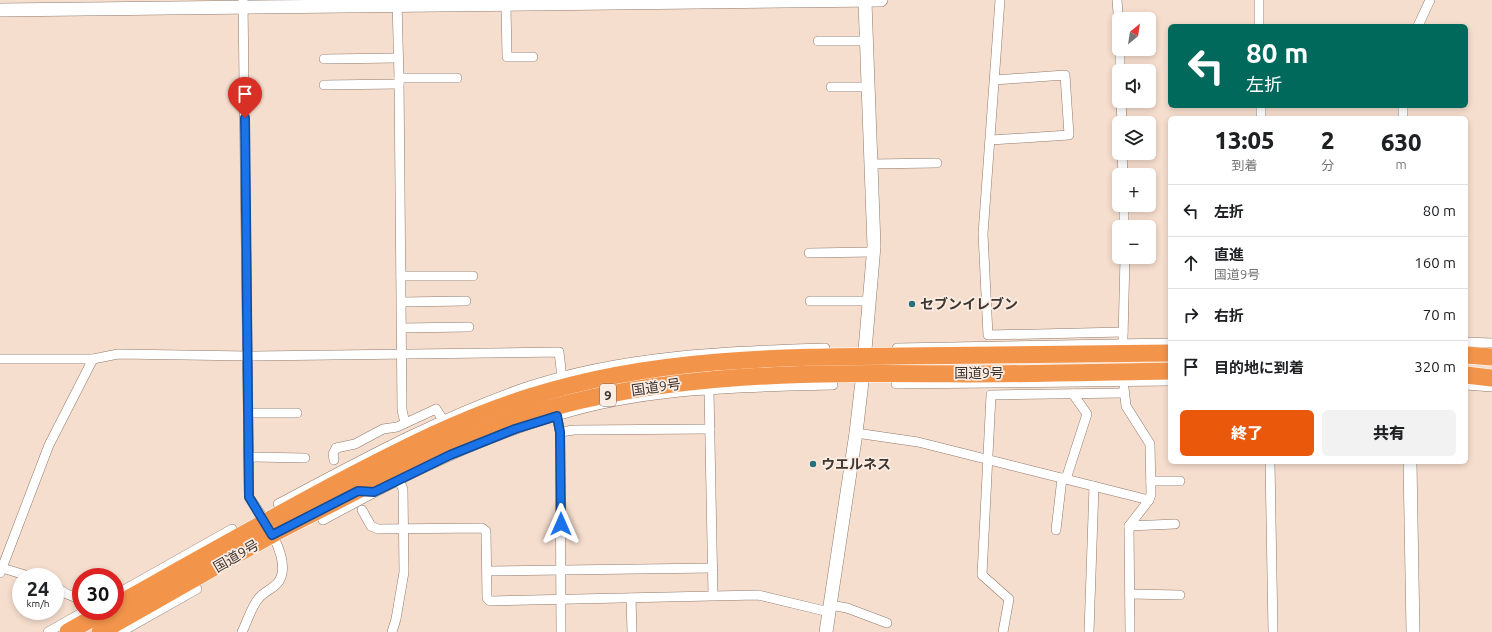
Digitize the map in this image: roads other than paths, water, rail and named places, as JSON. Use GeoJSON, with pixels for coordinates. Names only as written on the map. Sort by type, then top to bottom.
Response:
{"type":"FeatureCollection","features":[{"type":"Feature","properties":{"kind":"highway","name":"国道9号"},"geometry":{"type":"LineString","coordinates":[[124,601],[164,578],[268,528],[366,492],[424,456],[454,448],[534,413],[586,399],[715,379],[802,376],[927,351],[1052,349],[1168,353]]}},
{"type":"Feature","properties":{"kind":"highway","name":"国道9号"},"geometry":{"type":"LineString","coordinates":[[100,632],[194,585],[268,528],[299,498],[420,439],[478,414],[533,395],[588,380],[650,369],[754,355],[968,374],[1168,371]]}},
{"type":"Feature","properties":{"kind":"highway"},"geometry":{"type":"LineString","coordinates":[[1468,355],[1492,357]]}},
{"type":"Feature","properties":{"kind":"highway"},"geometry":{"type":"LineString","coordinates":[[1468,375],[1492,378]]}},
{"type":"Feature","properties":{"kind":"highway"},"geometry":{"type":"LineString","coordinates":[[68,632],[89,620]]}},
{"type":"Feature","properties":{"kind":"street"},"geometry":{"type":"LineString","coordinates":[[0,10],[88,4],[341,4],[881,0]]}},
{"type":"Feature","properties":{"kind":"street"},"geometry":{"type":"LineString","coordinates":[[1000,0],[983,234],[988,335],[1123,332]]}},
{"type":"Feature","properties":{"kind":"street"},"geometry":{"type":"LineString","coordinates":[[1117,0],[1118,12]]}},
{"type":"Feature","properties":{"kind":"street"},"geometry":{"type":"LineString","coordinates":[[1259,0],[1259,24]]}},
{"type":"Feature","properties":{"kind":"street"},"geometry":{"type":"LineString","coordinates":[[1419,24],[1430,0]]}},
{"type":"Feature","properties":{"kind":"street"},"geometry":{"type":"LineString","coordinates":[[826,632],[856,433],[864,364],[873,252],[865,1]]}},
{"type":"Feature","properties":{"kind":"street"},"geometry":{"type":"LineString","coordinates":[[397,3],[402,302],[402,410],[405,424]]}},
{"type":"Feature","properties":{"kind":"street"},"geometry":{"type":"LineString","coordinates":[[501,3],[507,57],[533,57]]}},
{"type":"Feature","properties":{"kind":"street"},"geometry":{"type":"LineString","coordinates":[[242,632],[258,599],[274,588],[280,580],[284,570],[283,560],[268,528],[249,497],[249,356],[243,4]]}},
{"type":"Feature","properties":{"kind":"street"},"geometry":{"type":"LineString","coordinates":[[818,41],[866,41]]}},
{"type":"Feature","properties":{"kind":"street"},"geometry":{"type":"LineString","coordinates":[[324,59],[398,58]]}},
{"type":"Feature","properties":{"kind":"street"},"geometry":{"type":"LineString","coordinates":[[991,140],[1069,135],[1064,74],[995,80]]}},
{"type":"Feature","properties":{"kind":"street"},"geometry":{"type":"LineString","coordinates":[[324,85],[457,78]]}},
{"type":"Feature","properties":{"kind":"street"},"geometry":{"type":"LineString","coordinates":[[831,87],[868,86]]}},
{"type":"Feature","properties":{"kind":"street"},"geometry":{"type":"LineString","coordinates":[[871,164],[937,163]]}},
{"type":"Feature","properties":{"kind":"street"},"geometry":{"type":"LineString","coordinates":[[809,253],[873,252]]}},
{"type":"Feature","properties":{"kind":"street"},"geometry":{"type":"LineString","coordinates":[[1123,344],[1125,264]]}},
{"type":"Feature","properties":{"kind":"street"},"geometry":{"type":"LineString","coordinates":[[401,276],[473,276]]}},
{"type":"Feature","properties":{"kind":"street"},"geometry":{"type":"LineString","coordinates":[[402,302],[466,301]]}},
{"type":"Feature","properties":{"kind":"street"},"geometry":{"type":"LineString","coordinates":[[810,301],[869,301]]}},
{"type":"Feature","properties":{"kind":"street"},"geometry":{"type":"LineString","coordinates":[[402,328],[469,327]]}},
{"type":"Feature","properties":{"kind":"street"},"geometry":{"type":"LineString","coordinates":[[1468,342],[1492,343]]}},
{"type":"Feature","properties":{"kind":"street"},"geometry":{"type":"LineString","coordinates":[[1052,349],[1123,344],[1168,343]]}},
{"type":"Feature","properties":{"kind":"street"},"geometry":{"type":"LineString","coordinates":[[278,504],[299,498],[398,440],[443,420],[528,387],[591,370],[655,359],[717,352],[754,355],[824,348]]}},
{"type":"Feature","properties":{"kind":"street"},"geometry":{"type":"LineString","coordinates":[[896,348],[927,351]]}},
{"type":"Feature","properties":{"kind":"street"},"geometry":{"type":"LineString","coordinates":[[0,359],[93,359],[118,354],[249,356],[559,352],[562,378]]}},
{"type":"Feature","properties":{"kind":"street"},"geometry":{"type":"LineString","coordinates":[[12,572],[1,569],[49,445],[93,359]]}},
{"type":"Feature","properties":{"kind":"street"},"geometry":{"type":"LineString","coordinates":[[1078,383],[1092,372]]}},
{"type":"Feature","properties":{"kind":"street"},"geometry":{"type":"LineString","coordinates":[[968,374],[983,384]]}},
{"type":"Feature","properties":{"kind":"street"},"geometry":{"type":"LineString","coordinates":[[788,386],[802,376]]}},
{"type":"Feature","properties":{"kind":"street"},"geometry":{"type":"LineString","coordinates":[[896,384],[1168,381]]}},
{"type":"Feature","properties":{"kind":"street"},"geometry":{"type":"LineString","coordinates":[[1123,382],[1126,406],[1150,444],[1151,494],[1149,500],[1129,526],[1130,632]]}},
{"type":"Feature","properties":{"kind":"street"},"geometry":{"type":"LineString","coordinates":[[323,520],[366,492],[399,480],[454,448],[557,416],[634,399],[709,390],[833,385]]}},
{"type":"Feature","properties":{"kind":"street"},"geometry":{"type":"LineString","coordinates":[[1468,385],[1492,387]]}},
{"type":"Feature","properties":{"kind":"street"},"geometry":{"type":"LineString","coordinates":[[709,390],[713,595]]}},
{"type":"Feature","properties":{"kind":"street"},"geometry":{"type":"LineString","coordinates":[[610,404],[624,392]]}},
{"type":"Feature","properties":{"kind":"street"},"geometry":{"type":"LineString","coordinates":[[1003,632],[1010,599],[982,575],[989,460],[991,396],[1124,393]]}},
{"type":"Feature","properties":{"kind":"street"},"geometry":{"type":"LineString","coordinates":[[1056,530],[1064,479],[1087,414],[1073,394]]}},
{"type":"Feature","properties":{"kind":"street"},"geometry":{"type":"LineString","coordinates":[[334,460],[333,454],[336,448],[355,444],[383,429],[405,424],[436,409],[443,420]]}},
{"type":"Feature","properties":{"kind":"street"},"geometry":{"type":"LineString","coordinates":[[249,413],[297,413]]}},
{"type":"Feature","properties":{"kind":"street"},"geometry":{"type":"LineString","coordinates":[[557,416],[560,432],[561,632]]}},
{"type":"Feature","properties":{"kind":"street"},"geometry":{"type":"LineString","coordinates":[[560,432],[574,430],[710,429]]}},
{"type":"Feature","properties":{"kind":"street"},"geometry":{"type":"LineString","coordinates":[[856,433],[918,442],[1149,500]]}},
{"type":"Feature","properties":{"kind":"street"},"geometry":{"type":"LineString","coordinates":[[249,458],[305,458]]}},
{"type":"Feature","properties":{"kind":"street"},"geometry":{"type":"LineString","coordinates":[[1270,464],[1273,632]]}},
{"type":"Feature","properties":{"kind":"street"},"geometry":{"type":"LineString","coordinates":[[1410,464],[1413,632]]}},
{"type":"Feature","properties":{"kind":"street"},"geometry":{"type":"LineString","coordinates":[[392,632],[396,619],[404,572],[403,489],[399,480]]}},
{"type":"Feature","properties":{"kind":"street"},"geometry":{"type":"LineString","coordinates":[[1151,481],[1180,481]]}},
{"type":"Feature","properties":{"kind":"street"},"geometry":{"type":"LineString","coordinates":[[1089,632],[1094,486]]}},
{"type":"Feature","properties":{"kind":"street"},"geometry":{"type":"LineString","coordinates":[[362,510],[371,526],[378,529],[482,528],[486,531],[487,598],[490,601],[758,595],[829,608],[847,608],[887,623]]}},
{"type":"Feature","properties":{"kind":"street"},"geometry":{"type":"LineString","coordinates":[[1129,526],[1175,524]]}},
{"type":"Feature","properties":{"kind":"street"},"geometry":{"type":"LineString","coordinates":[[124,589],[232,529]]}},
{"type":"Feature","properties":{"kind":"street"},"geometry":{"type":"LineString","coordinates":[[487,571],[713,568]]}},
{"type":"Feature","properties":{"kind":"street"},"geometry":{"type":"LineString","coordinates":[[147,577],[164,578]]}},
{"type":"Feature","properties":{"kind":"street"},"geometry":{"type":"LineString","coordinates":[[121,632],[183,597],[194,585]]}},
{"type":"Feature","properties":{"kind":"street"},"geometry":{"type":"LineString","coordinates":[[1130,594],[1180,595]]}},
{"type":"Feature","properties":{"kind":"street"},"geometry":{"type":"LineString","coordinates":[[631,598],[632,632]]}},
{"type":"Feature","properties":{"kind":"street"},"geometry":{"type":"LineString","coordinates":[[48,632],[72,618]]}},
{"type":"Feature","properties":{"kind":"place","name":"セブンイレブン"},"geometry":{"type":"Point","coordinates":[912,304]}},
{"type":"Feature","properties":{"kind":"place","name":"ウエルネス"},"geometry":{"type":"Point","coordinates":[813,464]}}]}
